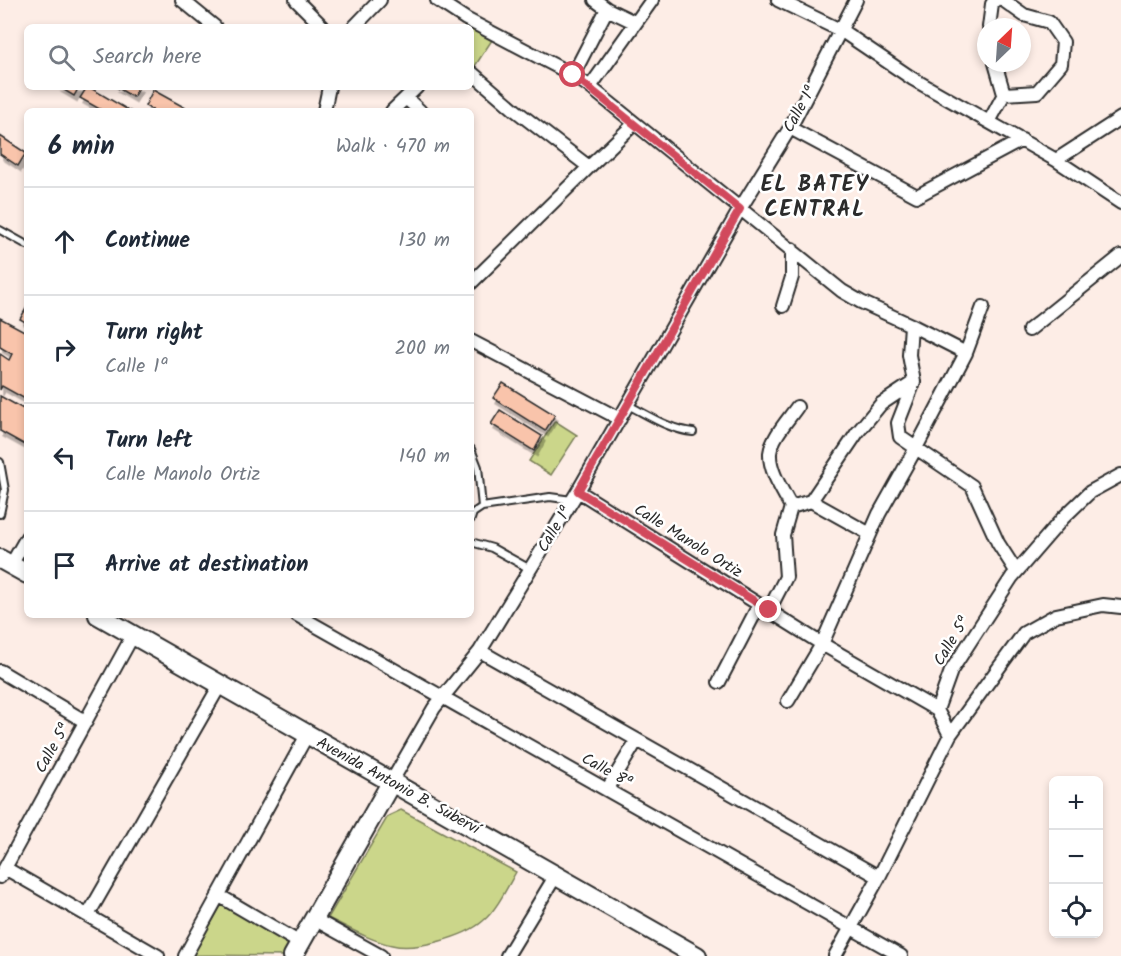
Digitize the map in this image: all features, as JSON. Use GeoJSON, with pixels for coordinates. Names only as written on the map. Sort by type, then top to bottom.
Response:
{"type":"FeatureCollection","features":[{"type":"Feature","properties":{"kind":"main road","name":"Avenida Antonio B. Suberví"},"geometry":{"type":"LineString","coordinates":[[103,618],[697,956]]}},
{"type":"Feature","properties":{"kind":"main road","name":"Calle 1ª"},"geometry":{"type":"LineString","coordinates":[[297,950],[392,781]]}},
{"type":"Feature","properties":{"kind":"street"},"geometry":{"type":"LineString","coordinates":[[182,0],[211,24]]}},
{"type":"Feature","properties":{"kind":"street"},"geometry":{"type":"LineString","coordinates":[[296,0],[320,24]]}},
{"type":"Feature","properties":{"kind":"street"},"geometry":{"type":"LineString","coordinates":[[357,24],[380,0]]}},
{"type":"Feature","properties":{"kind":"street"},"geometry":{"type":"LineString","coordinates":[[437,0],[464,23]]}},
{"type":"Feature","properties":{"kind":"street"},"geometry":{"type":"LineString","coordinates":[[595,0],[607,9],[634,22]]}},
{"type":"Feature","properties":{"kind":"street"},"geometry":{"type":"LineString","coordinates":[[590,87],[634,22],[652,0]]}},
{"type":"Feature","properties":{"kind":"street"},"geometry":{"type":"LineString","coordinates":[[778,0],[842,31],[913,79],[1056,160],[1121,203]]}},
{"type":"Feature","properties":{"kind":"street","name":"Calle 1ª"},"geometry":{"type":"LineString","coordinates":[[392,781],[434,708],[480,651],[575,496],[740,209],[790,128],[856,0]]}},
{"type":"Feature","properties":{"kind":"street"},"geometry":{"type":"LineString","coordinates":[[990,18],[992,4],[995,0]]}},
{"type":"Feature","properties":{"kind":"street"},"geometry":{"type":"LineString","coordinates":[[1003,0],[1024,15],[1049,22],[1063,42],[1061,64],[1037,92],[1004,94]]}},
{"type":"Feature","properties":{"kind":"street"},"geometry":{"type":"LineString","coordinates":[[573,75],[607,9]]}},
{"type":"Feature","properties":{"kind":"street"},"geometry":{"type":"LineString","coordinates":[[474,28],[573,75],[590,87],[842,291],[966,353]]}},
{"type":"Feature","properties":{"kind":"street"},"geometry":{"type":"LineString","coordinates":[[989,122],[1004,94],[998,72]]}},
{"type":"Feature","properties":{"kind":"street"},"geometry":{"type":"LineString","coordinates":[[474,75],[515,110],[589,167]]}},
{"type":"Feature","properties":{"kind":"street"},"geometry":{"type":"LineString","coordinates":[[327,108],[329,90]]}},
{"type":"Feature","properties":{"kind":"street"},"geometry":{"type":"LineString","coordinates":[[395,108],[414,90]]}},
{"type":"Feature","properties":{"kind":"street"},"geometry":{"type":"LineString","coordinates":[[406,98],[417,108]]}},
{"type":"Feature","properties":{"kind":"street"},"geometry":{"type":"LineString","coordinates":[[1056,160],[1121,118]]}},
{"type":"Feature","properties":{"kind":"street"},"geometry":{"type":"LineString","coordinates":[[474,280],[634,124]]}},
{"type":"Feature","properties":{"kind":"street"},"geometry":{"type":"LineString","coordinates":[[790,128],[917,196],[1022,140]]}},
{"type":"Feature","properties":{"kind":"street"},"geometry":{"type":"LineString","coordinates":[[783,306],[792,277],[792,249]]}},
{"type":"Feature","properties":{"kind":"street"},"geometry":{"type":"LineString","coordinates":[[1029,330],[1121,256]]}},
{"type":"Feature","properties":{"kind":"street"},"geometry":{"type":"LineString","coordinates":[[788,701],[822,644],[879,514],[966,353],[983,306]]}},
{"type":"Feature","properties":{"kind":"street"},"geometry":{"type":"LineString","coordinates":[[911,326],[909,355],[914,382],[898,423],[900,437],[972,486],[998,543],[1016,571]]}},
{"type":"Feature","properties":{"kind":"street"},"geometry":{"type":"LineString","coordinates":[[474,343],[620,419]]}},
{"type":"Feature","properties":{"kind":"street"},"geometry":{"type":"LineString","coordinates":[[791,507],[811,501],[857,433],[881,404],[914,382]]}},
{"type":"Feature","properties":{"kind":"street"},"geometry":{"type":"LineString","coordinates":[[719,682],[764,608],[786,577],[783,535],[791,507],[774,474],[770,453],[777,436],[797,407]]}},
{"type":"Feature","properties":{"kind":"street","name":"Calle 5ª"},"geometry":{"type":"LineString","coordinates":[[937,710],[951,671],[1016,571],[1063,518],[1090,492],[1121,475]]}},
{"type":"Feature","properties":{"kind":"street","name":"Calle Manolo Ortiz"},"geometry":{"type":"LineString","coordinates":[[575,496],[937,710]]}},
{"type":"Feature","properties":{"kind":"street"},"geometry":{"type":"LineString","coordinates":[[811,501],[870,534]]}},
{"type":"Feature","properties":{"kind":"street"},"geometry":{"type":"LineString","coordinates":[[13,566],[24,543]]}},
{"type":"Feature","properties":{"kind":"street"},"geometry":{"type":"LineString","coordinates":[[835,956],[879,878],[950,735],[1024,633],[1056,615],[1103,605],[1121,607]]}},
{"type":"Feature","properties":{"kind":"street","name":"Calle 8ª"},"geometry":{"type":"LineString","coordinates":[[302,618],[901,956]]}},
{"type":"Feature","properties":{"kind":"street","name":"Calle 5ª"},"geometry":{"type":"LineString","coordinates":[[3,872],[133,635]]}},
{"type":"Feature","properties":{"kind":"street"},"geometry":{"type":"LineString","coordinates":[[480,651],[879,878]]}},
{"type":"Feature","properties":{"kind":"street"},"geometry":{"type":"LineString","coordinates":[[2,676],[86,722]]}},
{"type":"Feature","properties":{"kind":"street"},"geometry":{"type":"LineString","coordinates":[[88,915],[220,685]]}},
{"type":"Feature","properties":{"kind":"street"},"geometry":{"type":"LineString","coordinates":[[937,710],[950,735]]}},
{"type":"Feature","properties":{"kind":"street"},"geometry":{"type":"LineString","coordinates":[[185,956],[307,735]]}},
{"type":"Feature","properties":{"kind":"street"},"geometry":{"type":"LineString","coordinates":[[607,790],[637,740]]}},
{"type":"Feature","properties":{"kind":"street"},"geometry":{"type":"LineString","coordinates":[[3,872],[88,915],[158,956]]}},
{"type":"Feature","properties":{"kind":"street"},"geometry":{"type":"LineString","coordinates":[[507,956],[556,875]]}},
{"type":"Feature","properties":{"kind":"street"},"geometry":{"type":"LineString","coordinates":[[218,896],[297,950]]}},
{"type":"Feature","properties":{"kind":"street"},"geometry":{"type":"LineString","coordinates":[[314,919],[381,956]]}},
{"type":"Feature","properties":{"kind":"lane"},"geometry":{"type":"LineString","coordinates":[[0,230],[24,243]]}},
{"type":"Feature","properties":{"kind":"lane"},"geometry":{"type":"LineString","coordinates":[[628,405],[683,431],[693,432]]}},
{"type":"Feature","properties":{"kind":"lane"},"geometry":{"type":"LineString","coordinates":[[474,457],[478,467],[482,507]]}},
{"type":"Feature","properties":{"kind":"lane"},"geometry":{"type":"LineString","coordinates":[[0,462],[5,490],[0,514]]}},
{"type":"Feature","properties":{"kind":"lane"},"geometry":{"type":"LineString","coordinates":[[474,512],[482,507],[550,497],[575,496]]}},
{"type":"Feature","properties":{"kind":"lane"},"geometry":{"type":"LineString","coordinates":[[474,543],[492,548],[530,569]]}},
{"type":"Feature","properties":{"kind":"green space"},"geometry":{"type":"Polygon","coordinates":[[[474,27],[494,37],[474,67],[474,27]]]}},
{"type":"Feature","properties":{"kind":"green space"},"geometry":{"type":"Polygon","coordinates":[[[555,421],[577,435],[551,475],[529,461],[555,421]]]}},
{"type":"Feature","properties":{"kind":"green space"},"geometry":{"type":"Polygon","coordinates":[[[401,810],[516,872],[493,911],[475,927],[439,941],[402,946],[375,940],[328,918],[388,816],[401,810]]]}},
{"type":"Feature","properties":{"kind":"green space"},"geometry":{"type":"Polygon","coordinates":[[[222,904],[294,945],[287,956],[193,955],[222,904]]]}},
{"type":"Feature","properties":{"kind":"building"},"geometry":{"type":"Polygon","coordinates":[[[64,90],[77,90],[74,96],[64,90]]]}},
{"type":"Feature","properties":{"kind":"building"},"geometry":{"type":"Polygon","coordinates":[[[85,90],[94,90],[125,108],[98,108],[80,98],[85,90]]]}},
{"type":"Feature","properties":{"kind":"building"},"geometry":{"type":"Polygon","coordinates":[[[121,90],[137,90],[133,97],[121,90]]]}},
{"type":"Feature","properties":{"kind":"building"},"geometry":{"type":"Polygon","coordinates":[[[153,90],[186,108],[149,108],[145,106],[153,90]]]}},
{"type":"Feature","properties":{"kind":"building"},"geometry":{"type":"Polygon","coordinates":[[[0,136],[24,152],[18,166],[0,154],[0,136]]]}},
{"type":"Feature","properties":{"kind":"building"},"geometry":{"type":"Polygon","coordinates":[[[0,318],[24,331],[24,398],[2,386],[0,390],[0,354],[9,360],[12,354],[0,347],[0,318]]]}},
{"type":"Feature","properties":{"kind":"building"},"geometry":{"type":"Polygon","coordinates":[[[503,383],[555,415],[545,431],[493,398],[503,383]]]}},
{"type":"Feature","properties":{"kind":"building"},"geometry":{"type":"Polygon","coordinates":[[[0,396],[24,409],[24,444],[0,431],[0,396]]]}},
{"type":"Feature","properties":{"kind":"building"},"geometry":{"type":"Polygon","coordinates":[[[500,410],[542,436],[534,451],[491,424],[500,410]]]}},
{"type":"Feature","properties":{"kind":"district","name":"EL BATEY CENTRAL"},"geometry":{"type":"Point","coordinates":[815,198]}},
{"type":"Feature","properties":{"kind":"route"},"geometry":{"type":"LineString","coordinates":[[573,75],[740,209],[578,491],[769,610]]}}]}
